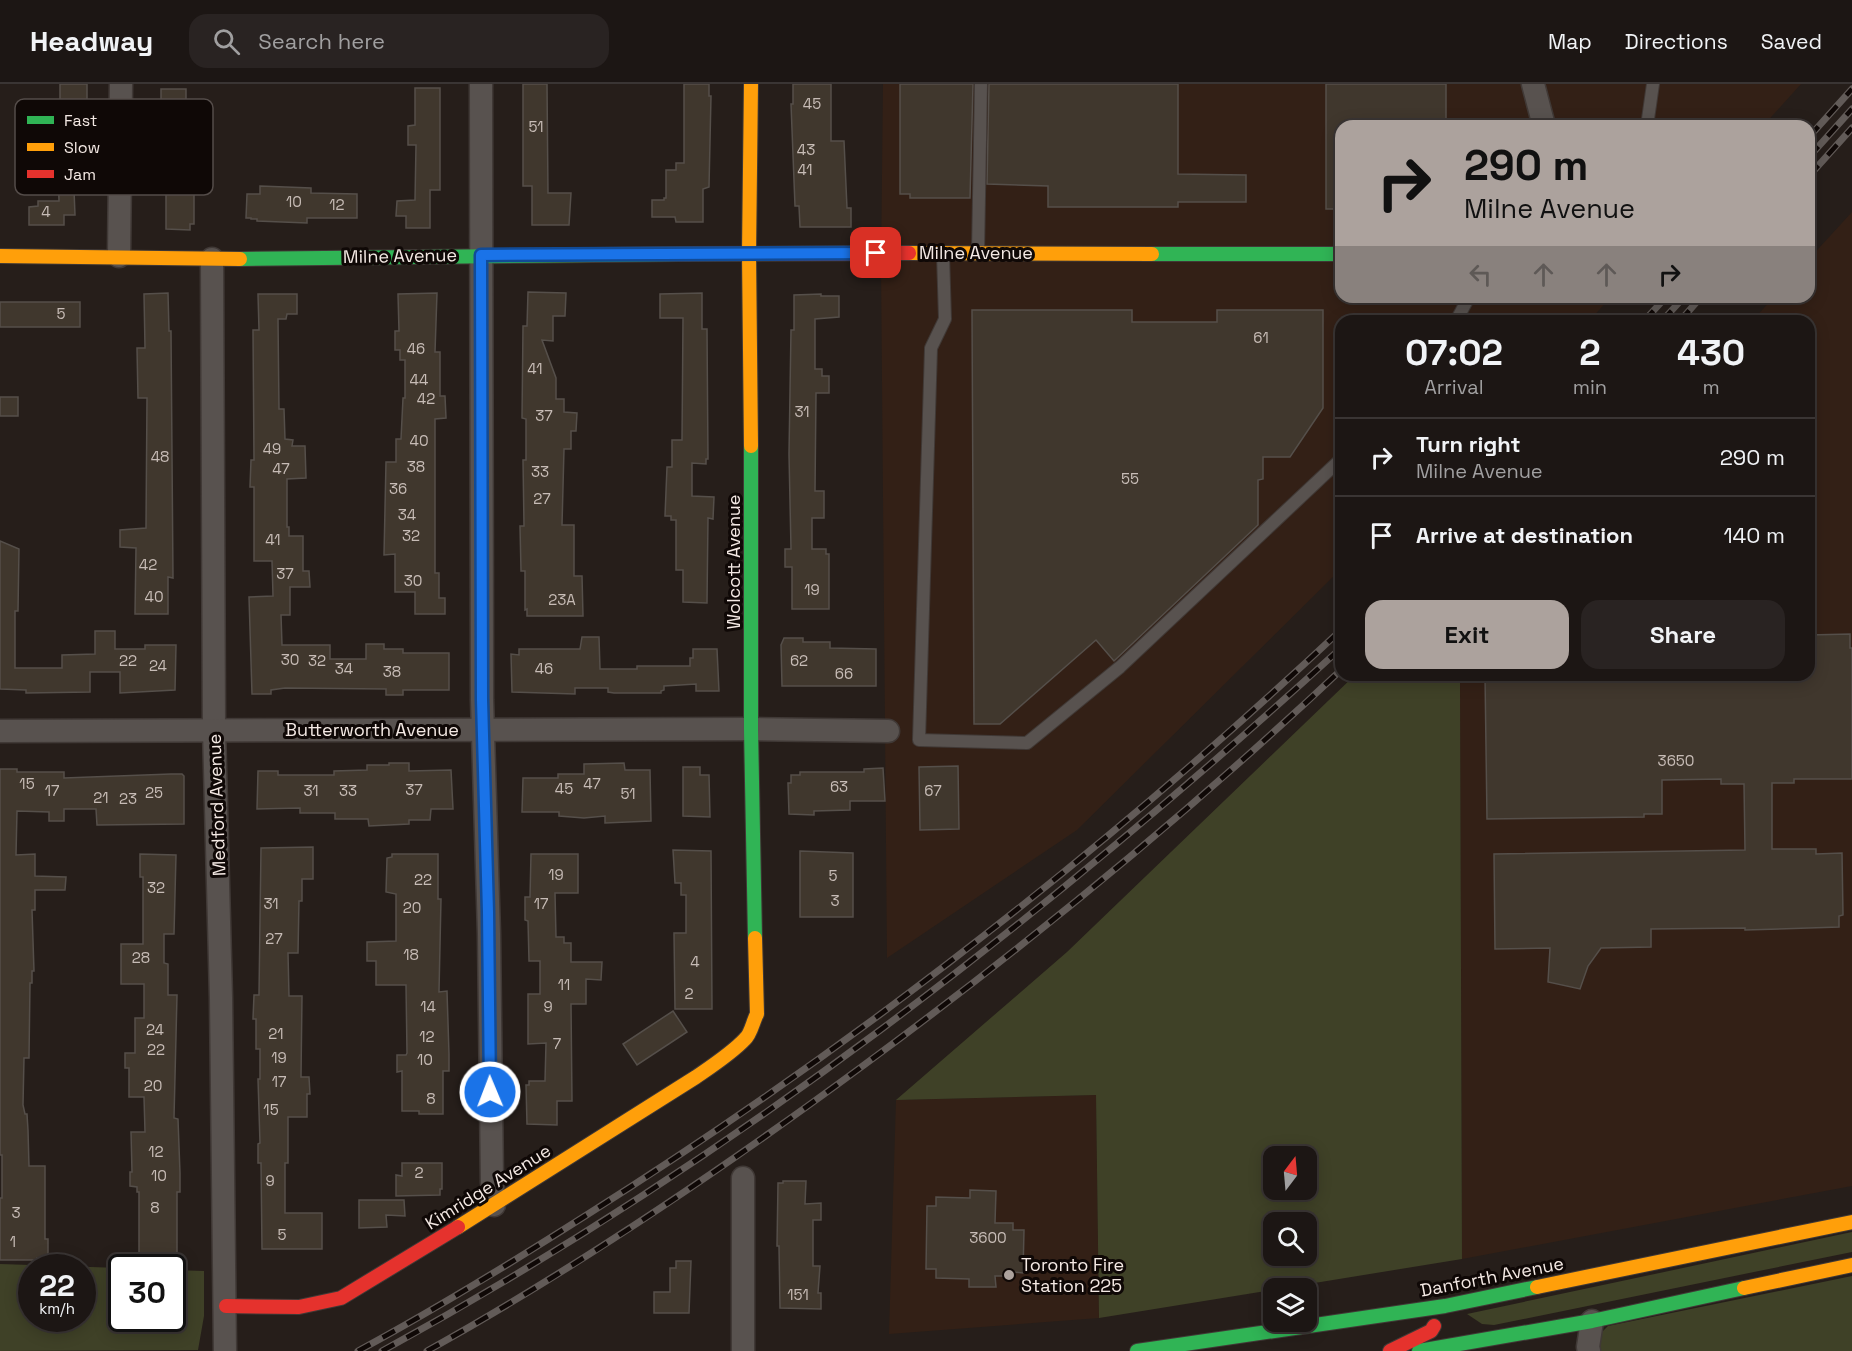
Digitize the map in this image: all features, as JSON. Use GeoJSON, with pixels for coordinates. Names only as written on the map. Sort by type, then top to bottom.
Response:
{"type":"FeatureCollection","features":[{"type":"Feature","properties":{"kind":"street"},"geometry":{"type":"LineString","coordinates":[[121,84],[121,99]]}},
{"type":"Feature","properties":{"kind":"street"},"geometry":{"type":"LineString","coordinates":[[481,84],[483,730],[494,1205]]}},
{"type":"Feature","properties":{"kind":"street","name":"Wolcott Avenue"},"geometry":{"type":"LineString","coordinates":[[747,1038],[757,1014],[751,729],[752,496],[749,253],[752,84]]}},
{"type":"Feature","properties":{"kind":"street"},"geometry":{"type":"LineString","coordinates":[[1533,84],[1542,120]]}},
{"type":"Feature","properties":{"kind":"street"},"geometry":{"type":"LineString","coordinates":[[119,256],[120,195]]}},
{"type":"Feature","properties":{"kind":"street","name":"Milne Avenue"},"geometry":{"type":"LineString","coordinates":[[0,256],[212,259],[749,253],[1335,254]]}},
{"type":"Feature","properties":{"kind":"street","name":"Medford Avenue"},"geometry":{"type":"LineString","coordinates":[[212,259],[214,730],[218,814],[225,1351]]}},
{"type":"Feature","properties":{"kind":"street","name":"Butterworth Avenue"},"geometry":{"type":"LineString","coordinates":[[0,731],[751,729],[888,731]]}},
{"type":"Feature","properties":{"kind":"street","name":"Kimridge Avenue"},"geometry":{"type":"LineString","coordinates":[[226,1306],[309,1306],[330,1302],[363,1285],[494,1205],[696,1077],[720,1061],[747,1038]]}},
{"type":"Feature","properties":{"kind":"street"},"geometry":{"type":"LineString","coordinates":[[743,1178],[743,1351]]}},
{"type":"Feature","properties":{"kind":"street","name":"Danforth Avenue"},"geometry":{"type":"LineString","coordinates":[[1137,1351],[1445,1306],[1852,1222]]}},
{"type":"Feature","properties":{"kind":"street"},"geometry":{"type":"LineString","coordinates":[[1419,1351],[1592,1321],[1852,1265]]}},
{"type":"Feature","properties":{"kind":"street"},"geometry":{"type":"LineString","coordinates":[[1390,1351],[1431,1331],[1445,1306],[1486,1339]]}},
{"type":"Feature","properties":{"kind":"street"},"geometry":{"type":"LineString","coordinates":[[1589,1351],[1592,1321]]}},
{"type":"Feature","properties":{"kind":"lane"},"geometry":{"type":"LineString","coordinates":[[978,253],[981,84]]}},
{"type":"Feature","properties":{"kind":"lane"},"geometry":{"type":"LineString","coordinates":[[1648,120],[1653,84]]}},
{"type":"Feature","properties":{"kind":"lane"},"geometry":{"type":"LineString","coordinates":[[943,253],[945,319],[931,348],[919,740],[1027,743],[1120,667],[1335,465]]}},
{"type":"Feature","properties":{"kind":"shaded area"},"geometry":{"type":"Polygon","coordinates":[[[883,84],[1801,84],[1768,120],[1335,120],[1335,303],[1606,303],[1594,315],[1335,315],[1335,575],[1077,830],[887,958],[881,265],[883,84]]]}},
{"type":"Feature","properties":{"kind":"shaded area"},"geometry":{"type":"Polygon","coordinates":[[[1852,212],[1852,1186],[1462,1259],[1460,681],[1815,681],[1815,315],[1758,315],[1768,303],[1815,303],[1815,252],[1852,212]]]}},
{"type":"Feature","properties":{"kind":"shaded area"},"geometry":{"type":"Polygon","coordinates":[[[1096,1095],[1099,1318],[889,1334],[896,1100],[1096,1095]]]}},
{"type":"Feature","properties":{"kind":"green space"},"geometry":{"type":"Polygon","coordinates":[[[1349,681],[1460,681],[1462,1259],[1317,1283],[1317,1278],[1263,1278],[1263,1291],[1099,1318],[1096,1095],[896,1100],[1067,952],[1349,681]]]}},
{"type":"Feature","properties":{"kind":"green space"},"geometry":{"type":"Polygon","coordinates":[[[1852,1232],[1852,1252],[1494,1325],[1482,1324],[1467,1314],[1852,1232]]]}},
{"type":"Feature","properties":{"kind":"green space"},"geometry":{"type":"Polygon","coordinates":[[[0,1264],[18,1265],[18,1332],[96,1332],[96,1267],[108,1268],[108,1332],[186,1332],[186,1270],[204,1271],[204,1316],[198,1350],[0,1351],[0,1264]]]}},
{"type":"Feature","properties":{"kind":"green space"},"geometry":{"type":"Polygon","coordinates":[[[1852,1276],[1852,1351],[1598,1351],[1595,1339],[1608,1326],[1852,1276]]]}},
{"type":"Feature","properties":{"kind":"building"},"geometry":{"type":"Polygon","coordinates":[[[60,84],[87,84],[87,99],[60,99],[60,84]]]}},
{"type":"Feature","properties":{"kind":"building"},"geometry":{"type":"Polygon","coordinates":[[[523,84],[547,84],[548,193],[571,193],[569,225],[532,225],[532,186],[523,186],[523,84]]]}},
{"type":"Feature","properties":{"kind":"building"},"geometry":{"type":"Polygon","coordinates":[[[684,84],[709,84],[709,96],[711,96],[709,187],[703,189],[703,222],[676,222],[675,217],[652,217],[652,200],[666,198],[666,170],[676,170],[676,163],[684,163],[684,84]]]}},
{"type":"Feature","properties":{"kind":"building"},"geometry":{"type":"Polygon","coordinates":[[[793,84],[831,84],[831,141],[844,141],[847,208],[851,208],[851,227],[800,227],[799,206],[795,206],[791,104],[793,104],[793,84]]]}},
{"type":"Feature","properties":{"kind":"building"},"geometry":{"type":"Polygon","coordinates":[[[900,84],[973,84],[970,198],[910,198],[910,194],[900,194],[900,84]]]}},
{"type":"Feature","properties":{"kind":"building"},"geometry":{"type":"Polygon","coordinates":[[[989,84],[1178,84],[1178,174],[1246,175],[1246,202],[1178,202],[1178,207],[1048,207],[1048,186],[987,184],[989,84]]]}},
{"type":"Feature","properties":{"kind":"building"},"geometry":{"type":"Polygon","coordinates":[[[1326,84],[1446,84],[1446,120],[1335,120],[1335,209],[1326,209],[1326,84]]]}},
{"type":"Feature","properties":{"kind":"building"},"geometry":{"type":"Polygon","coordinates":[[[415,88],[440,88],[440,190],[430,190],[430,228],[406,228],[406,216],[396,216],[397,201],[415,200],[416,145],[408,145],[408,126],[415,125],[415,88]]]}},
{"type":"Feature","properties":{"kind":"building"},"geometry":{"type":"Polygon","coordinates":[[[161,89],[186,89],[186,99],[161,99],[161,89]]]}},
{"type":"Feature","properties":{"kind":"building"},"geometry":{"type":"Polygon","coordinates":[[[260,186],[311,188],[311,193],[357,194],[357,218],[307,218],[307,223],[257,221],[257,219],[246,218],[247,194],[260,194],[260,186]]]}},
{"type":"Feature","properties":{"kind":"building"},"geometry":{"type":"Polygon","coordinates":[[[59,195],[74,195],[75,215],[64,215],[64,225],[29,225],[29,207],[38,206],[38,201],[59,201],[59,195]]]}},
{"type":"Feature","properties":{"kind":"building"},"geometry":{"type":"Polygon","coordinates":[[[166,195],[194,195],[194,224],[190,224],[190,230],[166,229],[166,195]]]}},
{"type":"Feature","properties":{"kind":"building"},"geometry":{"type":"Polygon","coordinates":[[[528,292],[566,293],[565,316],[553,316],[553,341],[542,340],[556,378],[556,399],[564,399],[564,412],[577,413],[576,431],[571,431],[571,449],[564,449],[562,525],[574,525],[574,576],[582,576],[583,616],[527,616],[527,609],[525,610],[525,571],[521,571],[520,526],[524,526],[523,460],[526,460],[526,419],[522,418],[523,326],[527,326],[528,292]]]}},
{"type":"Feature","properties":{"kind":"building"},"geometry":{"type":"Polygon","coordinates":[[[168,293],[169,331],[171,331],[173,578],[168,577],[168,614],[135,614],[136,548],[120,547],[120,530],[146,528],[147,398],[138,398],[137,348],[145,348],[144,294],[168,293]]]}},
{"type":"Feature","properties":{"kind":"building"},"geometry":{"type":"Polygon","coordinates":[[[437,293],[435,352],[440,352],[440,396],[445,396],[446,418],[435,419],[435,573],[439,573],[439,598],[445,598],[445,614],[415,614],[415,592],[395,592],[395,554],[384,555],[386,462],[396,462],[396,439],[401,439],[403,398],[405,398],[405,360],[400,360],[400,350],[395,350],[395,331],[399,331],[398,294],[437,293]]]}},
{"type":"Feature","properties":{"kind":"building"},"geometry":{"type":"Polygon","coordinates":[[[702,293],[702,329],[707,329],[708,459],[706,459],[706,464],[692,463],[692,496],[714,497],[713,519],[708,518],[707,603],[683,602],[683,570],[676,570],[676,520],[671,520],[671,516],[665,516],[667,467],[672,467],[672,440],[682,440],[683,318],[660,318],[660,294],[702,293]]]}},
{"type":"Feature","properties":{"kind":"building"},"geometry":{"type":"Polygon","coordinates":[[[258,294],[297,294],[297,314],[287,314],[286,319],[278,319],[279,409],[284,409],[285,439],[293,440],[292,446],[305,446],[306,478],[287,479],[287,527],[289,527],[289,536],[303,536],[303,571],[309,571],[310,587],[290,587],[290,615],[281,615],[282,645],[330,645],[330,659],[366,659],[366,644],[384,644],[384,649],[403,649],[403,653],[449,653],[449,690],[403,690],[403,695],[386,695],[386,689],[285,688],[271,690],[271,694],[252,694],[249,597],[273,596],[272,561],[254,561],[254,487],[250,487],[251,460],[254,460],[253,330],[259,330],[258,294]]]}},
{"type":"Feature","properties":{"kind":"building"},"geometry":{"type":"Polygon","coordinates":[[[821,294],[821,296],[839,296],[839,317],[815,319],[815,369],[822,369],[822,376],[829,376],[829,393],[816,393],[815,491],[824,491],[824,518],[812,518],[812,549],[826,549],[826,554],[829,554],[829,609],[792,609],[792,567],[785,567],[785,549],[791,549],[789,454],[791,330],[794,330],[794,295],[821,294]]]}},
{"type":"Feature","properties":{"kind":"building"},"geometry":{"type":"Polygon","coordinates":[[[0,302],[80,302],[80,327],[0,327],[0,302]]]}},
{"type":"Feature","properties":{"kind":"building"},"geometry":{"type":"Polygon","coordinates":[[[972,310],[1132,310],[1132,322],[1217,322],[1217,310],[1323,310],[1323,408],[1290,457],[1263,457],[1263,479],[1258,480],[1258,525],[1114,661],[1096,640],[1000,724],[974,724],[972,310]]]}},
{"type":"Feature","properties":{"kind":"building"},"geometry":{"type":"Polygon","coordinates":[[[0,397],[18,397],[18,416],[0,416],[0,397]]]}},
{"type":"Feature","properties":{"kind":"building"},"geometry":{"type":"Polygon","coordinates":[[[0,541],[19,549],[18,611],[15,611],[15,668],[62,668],[62,655],[95,654],[95,631],[115,631],[115,649],[145,649],[145,645],[176,645],[175,690],[120,693],[120,672],[90,672],[90,692],[26,693],[26,690],[0,689],[0,541]]]}},
{"type":"Feature","properties":{"kind":"building"},"geometry":{"type":"Polygon","coordinates":[[[1850,634],[1850,648],[1852,648],[1852,779],[1794,779],[1794,783],[1772,783],[1772,849],[1816,849],[1816,854],[1842,853],[1843,915],[1839,916],[1839,927],[1745,930],[1745,928],[1651,929],[1651,947],[1601,948],[1588,966],[1580,989],[1548,982],[1550,948],[1495,949],[1494,854],[1745,850],[1744,784],[1721,784],[1721,779],[1662,780],[1662,814],[1644,814],[1644,817],[1487,819],[1485,681],[1815,681],[1815,635],[1850,634]]]}},
{"type":"Feature","properties":{"kind":"building"},"geometry":{"type":"Polygon","coordinates":[[[582,637],[599,637],[600,669],[690,666],[693,649],[717,649],[719,691],[696,691],[696,684],[664,686],[661,693],[614,693],[608,692],[608,688],[575,688],[575,694],[512,692],[511,654],[519,655],[519,649],[580,649],[582,637]]]}},
{"type":"Feature","properties":{"kind":"building"},"geometry":{"type":"Polygon","coordinates":[[[784,638],[803,638],[803,642],[830,642],[830,648],[876,649],[876,686],[782,686],[781,645],[784,638]]]}},
{"type":"Feature","properties":{"kind":"building"},"geometry":{"type":"Polygon","coordinates":[[[389,763],[409,763],[409,771],[451,770],[453,809],[431,809],[430,820],[409,820],[409,824],[369,826],[368,819],[335,819],[335,813],[300,813],[300,808],[257,809],[258,771],[278,771],[278,775],[334,775],[334,771],[367,770],[367,765],[389,765],[389,763]]]}},
{"type":"Feature","properties":{"kind":"building"},"geometry":{"type":"Polygon","coordinates":[[[624,763],[625,770],[650,770],[651,821],[605,823],[605,816],[584,818],[559,816],[559,812],[522,812],[523,778],[558,778],[558,774],[584,774],[584,764],[624,763]]]}},
{"type":"Feature","properties":{"kind":"building"},"geometry":{"type":"Polygon","coordinates":[[[958,766],[959,829],[920,830],[919,767],[958,766]]]}},
{"type":"Feature","properties":{"kind":"building"},"geometry":{"type":"Polygon","coordinates":[[[683,767],[700,767],[700,775],[709,775],[710,817],[683,816],[683,767]]]}},
{"type":"Feature","properties":{"kind":"building"},"geometry":{"type":"Polygon","coordinates":[[[883,768],[885,801],[850,801],[850,810],[814,811],[814,815],[789,814],[788,783],[791,783],[791,775],[800,775],[800,772],[864,772],[864,769],[883,768]]]}},
{"type":"Feature","properties":{"kind":"building"},"geometry":{"type":"Polygon","coordinates":[[[0,769],[17,769],[17,772],[64,772],[64,778],[182,774],[184,776],[184,824],[97,825],[96,809],[64,809],[64,821],[49,821],[49,812],[17,811],[16,855],[35,854],[35,876],[66,877],[65,890],[35,890],[35,910],[32,910],[34,971],[32,971],[32,983],[30,983],[29,1058],[24,1058],[23,1105],[25,1114],[27,1114],[29,1166],[45,1166],[45,1239],[48,1239],[48,1254],[18,1254],[18,1260],[0,1260],[2,1155],[0,1155],[0,769]]]}},
{"type":"Feature","properties":{"kind":"building"},"geometry":{"type":"Polygon","coordinates":[[[313,847],[313,879],[302,879],[302,901],[299,901],[298,953],[288,953],[289,996],[302,996],[301,1077],[309,1077],[310,1094],[307,1094],[307,1117],[288,1117],[285,1213],[322,1213],[322,1249],[262,1249],[261,1163],[258,1163],[260,1049],[256,1049],[256,1019],[253,1019],[254,995],[259,995],[261,848],[313,847]]]}},
{"type":"Feature","properties":{"kind":"building"},"geometry":{"type":"Polygon","coordinates":[[[673,850],[711,851],[712,1009],[675,1009],[674,933],[686,933],[686,895],[681,895],[681,883],[675,883],[673,850]]]}},
{"type":"Feature","properties":{"kind":"building"},"geometry":{"type":"Polygon","coordinates":[[[800,851],[853,853],[853,917],[800,917],[800,851]]]}},
{"type":"Feature","properties":{"kind":"building"},"geometry":{"type":"Polygon","coordinates":[[[140,854],[176,855],[174,934],[164,934],[164,963],[168,964],[168,995],[177,995],[174,1118],[178,1119],[180,1192],[177,1192],[177,1254],[139,1254],[139,1192],[137,1192],[137,1187],[130,1186],[131,1132],[145,1132],[144,1097],[129,1097],[129,1068],[125,1068],[125,1053],[135,1053],[135,1018],[144,1018],[144,984],[121,984],[121,944],[143,944],[143,877],[140,877],[140,854]]]}},
{"type":"Feature","properties":{"kind":"building"},"geometry":{"type":"Polygon","coordinates":[[[392,854],[438,854],[438,899],[441,899],[439,992],[447,991],[449,1054],[449,1071],[443,1071],[443,1114],[402,1111],[402,1071],[397,1072],[397,1055],[407,1053],[406,985],[376,985],[376,961],[367,961],[367,942],[396,941],[396,894],[386,892],[387,858],[392,857],[392,854]]]}},
{"type":"Feature","properties":{"kind":"building"},"geometry":{"type":"Polygon","coordinates":[[[531,854],[578,854],[578,893],[555,893],[556,937],[564,937],[564,943],[571,943],[571,962],[602,962],[601,980],[586,979],[586,1004],[571,1004],[572,1101],[557,1101],[557,1125],[527,1124],[526,1085],[529,1085],[529,1081],[545,1081],[546,1043],[528,1044],[528,994],[540,994],[540,961],[529,961],[528,921],[525,920],[525,897],[530,897],[531,854]]]}},
{"type":"Feature","properties":{"kind":"building"},"geometry":{"type":"Polygon","coordinates":[[[673,1011],[687,1032],[637,1065],[623,1044],[673,1011]]]}},
{"type":"Feature","properties":{"kind":"building"},"geometry":{"type":"Polygon","coordinates":[[[402,1163],[442,1163],[440,1195],[396,1196],[396,1175],[402,1176],[402,1163]]]}},
{"type":"Feature","properties":{"kind":"building"},"geometry":{"type":"Polygon","coordinates":[[[783,1181],[806,1181],[805,1204],[821,1203],[821,1220],[813,1220],[813,1266],[820,1266],[818,1293],[821,1293],[821,1309],[780,1308],[779,1246],[777,1246],[778,1183],[783,1183],[783,1181]]]}},
{"type":"Feature","properties":{"kind":"building"},"geometry":{"type":"Polygon","coordinates":[[[970,1190],[996,1191],[995,1223],[1013,1223],[1013,1230],[1024,1230],[1023,1273],[1013,1272],[1013,1276],[995,1276],[996,1287],[969,1287],[969,1279],[936,1278],[936,1269],[926,1269],[927,1206],[936,1206],[936,1197],[970,1198],[970,1190]]]}},
{"type":"Feature","properties":{"kind":"building"},"geometry":{"type":"Polygon","coordinates":[[[359,1200],[404,1200],[405,1216],[386,1215],[387,1227],[359,1228],[359,1200]]]}},
{"type":"Feature","properties":{"kind":"building"},"geometry":{"type":"Polygon","coordinates":[[[676,1261],[691,1261],[689,1313],[654,1313],[654,1292],[670,1292],[670,1268],[676,1268],[676,1261]]]}},
{"type":"Feature","properties":{"kind":"railway"},"geometry":{"type":"LineString","coordinates":[[1815,130],[1852,89]]}},
{"type":"Feature","properties":{"kind":"railway"},"geometry":{"type":"LineString","coordinates":[[1815,150],[1852,109]]}},
{"type":"Feature","properties":{"kind":"railway"},"geometry":{"type":"LineString","coordinates":[[1815,169],[1852,128]]}},
{"type":"Feature","properties":{"kind":"railway"},"geometry":{"type":"LineString","coordinates":[[1650,315],[1660,303]]}},
{"type":"Feature","properties":{"kind":"railway"},"geometry":{"type":"LineString","coordinates":[[1668,315],[1678,303]]}},
{"type":"Feature","properties":{"kind":"railway"},"geometry":{"type":"LineString","coordinates":[[1685,315],[1696,303]]}},
{"type":"Feature","properties":{"kind":"railway"},"geometry":{"type":"LineString","coordinates":[[358,1351],[416,1319],[585,1216],[685,1151],[881,1013],[977,941],[1163,790],[1335,636]]}},
{"type":"Feature","properties":{"kind":"railway"},"geometry":{"type":"LineString","coordinates":[[382,1351],[511,1277],[638,1199],[762,1115],[882,1028],[1001,938],[1117,844],[1335,653]]}},
{"type":"Feature","properties":{"kind":"railway"},"geometry":{"type":"LineString","coordinates":[[427,1351],[540,1285],[650,1215],[864,1065],[988,971],[1109,874],[1227,774],[1335,675]]}},
{"type":"Feature","properties":{"kind":"traffic: fast"},"geometry":{"type":"LineString","coordinates":[[240,259],[679,254]]}},
{"type":"Feature","properties":{"kind":"traffic: fast"},"geometry":{"type":"LineString","coordinates":[[1152,254],[1335,254]]}},
{"type":"Feature","properties":{"kind":"traffic: fast"},"geometry":{"type":"LineString","coordinates":[[751,446],[751,729],[755,938]]}},
{"type":"Feature","properties":{"kind":"traffic: fast"},"geometry":{"type":"LineString","coordinates":[[1137,1351],[1445,1306],[1537,1287]]}},
{"type":"Feature","properties":{"kind":"traffic: fast"},"geometry":{"type":"LineString","coordinates":[[1419,1351],[1592,1321],[1744,1288]]}},
{"type":"Feature","properties":{"kind":"traffic: slow"},"geometry":{"type":"LineString","coordinates":[[751,84],[749,253],[751,446]]}},
{"type":"Feature","properties":{"kind":"traffic: slow"},"geometry":{"type":"LineString","coordinates":[[909,253],[1152,254]]}},
{"type":"Feature","properties":{"kind":"traffic: slow"},"geometry":{"type":"LineString","coordinates":[[0,256],[240,259]]}},
{"type":"Feature","properties":{"kind":"traffic: slow"},"geometry":{"type":"LineString","coordinates":[[458,1227],[696,1077],[740,1044],[749,1034],[757,1014],[755,938]]}},
{"type":"Feature","properties":{"kind":"traffic: slow"},"geometry":{"type":"LineString","coordinates":[[1537,1287],[1852,1222]]}},
{"type":"Feature","properties":{"kind":"traffic: slow"},"geometry":{"type":"LineString","coordinates":[[1744,1288],[1852,1265]]}},
{"type":"Feature","properties":{"kind":"traffic: jam"},"geometry":{"type":"LineString","coordinates":[[679,254],[909,253]]}},
{"type":"Feature","properties":{"kind":"traffic: jam"},"geometry":{"type":"LineString","coordinates":[[226,1306],[299,1307],[341,1298],[458,1227]]}},
{"type":"Feature","properties":{"kind":"traffic: jam"},"geometry":{"type":"LineString","coordinates":[[1390,1351],[1431,1331],[1434,1326]]}},
{"type":"Feature","properties":{"kind":"place","name":"Toronto Fire Station 225"},"geometry":{"type":"Point","coordinates":[1009,1275]}},
{"type":"Feature","properties":{"kind":"route"},"geometry":{"type":"LineString","coordinates":[[490,1092],[482,700],[481,255],[876,253]]}}]}
